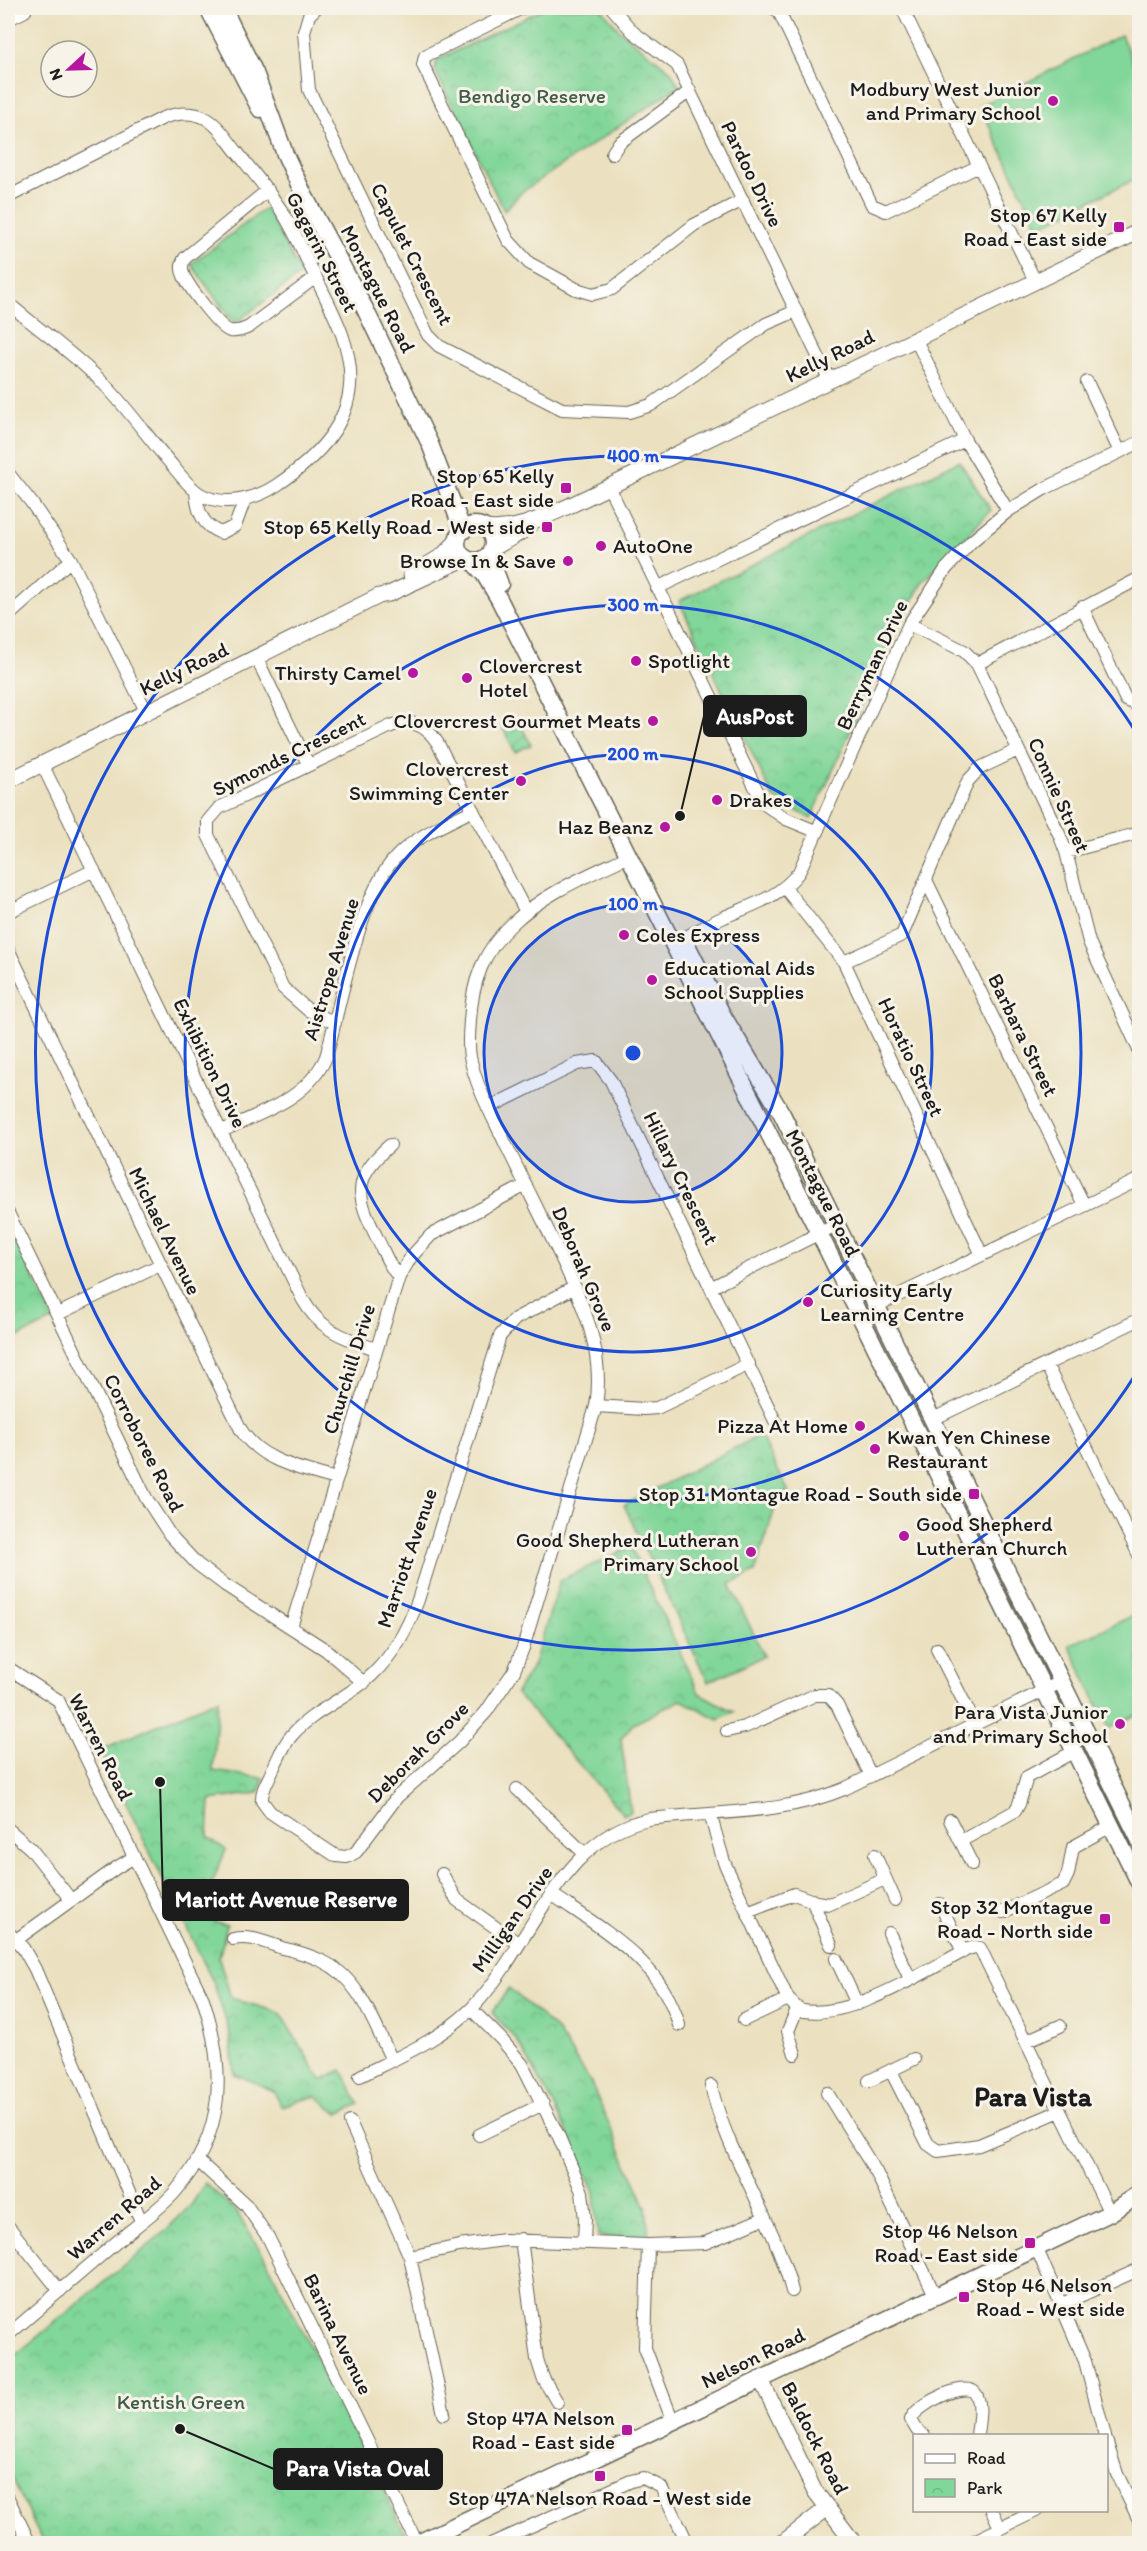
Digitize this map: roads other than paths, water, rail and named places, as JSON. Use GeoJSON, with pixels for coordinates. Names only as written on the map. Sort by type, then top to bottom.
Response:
{"type":"FeatureCollection","features":[{"type":"Feature","properties":{"kind":"main road"},"geometry":{"type":"LineString","coordinates":[[8,15],[22,8]]}},
{"type":"Feature","properties":{"kind":"main road","name":"Montague Road"},"geometry":{"type":"LineString","coordinates":[[208,8],[242,79],[285,154],[365,309],[471,531]]}},
{"type":"Feature","properties":{"kind":"main road","name":"Montague Road"},"geometry":{"type":"LineString","coordinates":[[224,8],[255,73],[285,154]]}},
{"type":"Feature","properties":{"kind":"main road"},"geometry":{"type":"LineString","coordinates":[[471,531],[493,540],[490,552],[479,561],[469,560],[459,548],[471,531]]}},
{"type":"Feature","properties":{"kind":"main road","name":"Montague Road"},"geometry":{"type":"LineString","coordinates":[[490,552],[495,576],[532,639],[634,854]]}},
{"type":"Feature","properties":{"kind":"main road","name":"Montague Road"},"geometry":{"type":"LineString","coordinates":[[469,560],[484,574],[504,608],[679,940],[819,1233],[1140,1884]]}},
{"type":"Feature","properties":{"kind":"main road","name":"Montague Road"},"geometry":{"type":"LineString","coordinates":[[679,940],[782,1114],[1140,1841]]}},
{"type":"Feature","properties":{"kind":"main road"},"geometry":{"type":"LineString","coordinates":[[915,1428],[932,1420]]}},
{"type":"Feature","properties":{"kind":"main road","name":"Nelson Road"},"geometry":{"type":"LineString","coordinates":[[417,2543],[1110,2213],[1140,2193]]}},
{"type":"Feature","properties":{"kind":"main road","name":"Nelson Road"},"geometry":{"type":"LineString","coordinates":[[1110,2213],[1140,2205]]}},
{"type":"Feature","properties":{"kind":"street","name":"Capulet Crescent"},"geometry":{"type":"LineString","coordinates":[[316,8],[309,15],[304,32],[309,90],[428,335],[439,346],[562,409],[629,412],[651,405],[766,324],[796,310]]}},
{"type":"Feature","properties":{"kind":"street"},"geometry":{"type":"LineString","coordinates":[[522,8],[425,56],[423,65],[508,240],[529,263],[576,289],[593,294],[612,288],[694,225],[743,200]]}},
{"type":"Feature","properties":{"kind":"street","name":"Pardoo Drive"},"geometry":{"type":"LineString","coordinates":[[612,8],[633,32],[677,65],[829,379]]}},
{"type":"Feature","properties":{"kind":"street"},"geometry":{"type":"LineString","coordinates":[[774,8],[779,12],[872,205],[886,211],[979,166]]}},
{"type":"Feature","properties":{"kind":"street"},"geometry":{"type":"LineString","coordinates":[[902,8],[1035,281]]}},
{"type":"Feature","properties":{"kind":"street"},"geometry":{"type":"LineString","coordinates":[[612,154],[619,143],[690,91]]}},
{"type":"Feature","properties":{"kind":"street","name":"Gagarin Street"},"geometry":{"type":"LineString","coordinates":[[8,197],[148,125],[179,114],[201,116],[215,125],[268,190],[288,220],[345,343],[350,375],[349,393],[342,415],[332,434],[314,454],[296,471],[272,488],[245,500]]}},
{"type":"Feature","properties":{"kind":"street"},"geometry":{"type":"LineString","coordinates":[[268,190],[185,258],[182,267],[185,279],[219,323],[230,331],[236,331],[249,327],[316,278]]}},
{"type":"Feature","properties":{"kind":"street","name":"Kelly Road"},"geometry":{"type":"LineString","coordinates":[[490,552],[540,519],[1140,231]]}},
{"type":"Feature","properties":{"kind":"street"},"geometry":{"type":"LineString","coordinates":[[8,303],[62,345],[104,385],[196,491],[217,500],[245,500],[235,526],[221,533],[209,527],[198,510],[196,491]]}},
{"type":"Feature","properties":{"kind":"street"},"geometry":{"type":"LineString","coordinates":[[915,338],[965,440],[1008,511]]}},
{"type":"Feature","properties":{"kind":"street"},"geometry":{"type":"LineString","coordinates":[[1088,382],[1120,452]]}},
{"type":"Feature","properties":{"kind":"street"},"geometry":{"type":"LineString","coordinates":[[657,588],[965,440]]}},
{"type":"Feature","properties":{"kind":"street","name":"Berryman Drive"},"geometry":{"type":"LineString","coordinates":[[679,940],[769,899],[785,888],[803,866],[909,624],[936,582],[959,553],[1008,511],[1044,489],[1140,442]]}},
{"type":"Feature","properties":{"kind":"street"},"geometry":{"type":"LineString","coordinates":[[8,473],[71,560],[146,711]]}},
{"type":"Feature","properties":{"kind":"street"},"geometry":{"type":"LineString","coordinates":[[609,487],[762,803],[780,816],[818,832]]}},
{"type":"Feature","properties":{"kind":"street","name":"Kelly Road"},"geometry":{"type":"LineString","coordinates":[[379,596],[388,588],[437,560],[471,531],[505,529],[540,519]]}},
{"type":"Feature","properties":{"kind":"street"},"geometry":{"type":"LineString","coordinates":[[8,616],[71,560]]}},
{"type":"Feature","properties":{"kind":"street","name":"Kelly Road"},"geometry":{"type":"LineString","coordinates":[[8,781],[379,596],[389,594],[469,560]]}},
{"type":"Feature","properties":{"kind":"street"},"geometry":{"type":"LineString","coordinates":[[977,664],[1140,578]]}},
{"type":"Feature","properties":{"kind":"street"},"geometry":{"type":"LineString","coordinates":[[1082,607],[1123,694],[1130,704],[1140,706]]}},
{"type":"Feature","properties":{"kind":"street","name":"Connie Street"},"geometry":{"type":"LineString","coordinates":[[909,624],[964,651],[977,664],[1066,852],[1089,942],[1140,1052]]}},
{"type":"Feature","properties":{"kind":"street"},"geometry":{"type":"LineString","coordinates":[[256,657],[308,764]]}},
{"type":"Feature","properties":{"kind":"street","name":"Symonds Crescent"},"geometry":{"type":"LineString","coordinates":[[335,1023],[308,1010],[284,988],[208,835],[207,828],[211,816],[219,808],[400,722],[413,723],[432,734],[526,912]]}},
{"type":"Feature","properties":{"kind":"street"},"geometry":{"type":"LineString","coordinates":[[844,962],[902,934],[972,776],[980,768],[1018,750]]}},
{"type":"Feature","properties":{"kind":"street","name":"Exhibition Drive"},"geometry":{"type":"LineString","coordinates":[[42,764],[308,1308],[329,1330],[375,1349]]}},
{"type":"Feature","properties":{"kind":"street","name":"Aistrope Avenue"},"geometry":{"type":"LineString","coordinates":[[222,1131],[280,1104],[304,1089],[321,1067],[362,921],[390,863],[412,843],[473,810]]}},
{"type":"Feature","properties":{"kind":"street"},"geometry":{"type":"LineString","coordinates":[[1066,852],[1140,833]]}},
{"type":"Feature","properties":{"kind":"street","name":"Deborah Grove"},"geometry":{"type":"LineString","coordinates":[[347,1857],[356,1852],[402,1793],[459,1742],[486,1712],[514,1671],[596,1406],[599,1379],[597,1352],[591,1327],[575,1287],[488,1108],[470,1057],[469,1026],[473,987],[482,963],[511,924],[526,912],[573,884],[634,854]]}},
{"type":"Feature","properties":{"kind":"street"},"geometry":{"type":"LineString","coordinates":[[8,912],[94,870]]}},
{"type":"Feature","properties":{"kind":"street","name":"Barbara Street"},"geometry":{"type":"LineString","coordinates":[[927,882],[1084,1205]]}},
{"type":"Feature","properties":{"kind":"street","name":"Horatio Street"},"geometry":{"type":"LineString","coordinates":[[785,888],[844,962],[982,1255]]}},
{"type":"Feature","properties":{"kind":"street","name":"Michael Avenue"},"geometry":{"type":"LineString","coordinates":[[8,949],[245,1437],[258,1450],[275,1460],[336,1479]]}},
{"type":"Feature","properties":{"kind":"street","name":"Hillary Crescent"},"geometry":{"type":"LineString","coordinates":[[488,1108],[577,1064],[590,1061],[599,1063],[611,1081],[776,1423]]}},
{"type":"Feature","properties":{"kind":"street"},"geometry":{"type":"LineString","coordinates":[[390,1145],[371,1165],[360,1193],[363,1208],[394,1272],[399,1277]]}},
{"type":"Feature","properties":{"kind":"street"},"geometry":{"type":"LineString","coordinates":[[876,1306],[1140,1179]]}},
{"type":"Feature","properties":{"kind":"street","name":"Churchill Drive"},"geometry":{"type":"LineString","coordinates":[[291,1627],[399,1277],[415,1251],[431,1235],[526,1185]]}},
{"type":"Feature","properties":{"kind":"street","name":"Corroboree Road"},"geometry":{"type":"LineString","coordinates":[[8,1213],[146,1498],[171,1536],[197,1564],[225,1585],[326,1650],[364,1683]]}},
{"type":"Feature","properties":{"kind":"street"},"geometry":{"type":"LineString","coordinates":[[712,1287],[836,1225]]}},
{"type":"Feature","properties":{"kind":"street"},"geometry":{"type":"LineString","coordinates":[[58,1314],[160,1265]]}},
{"type":"Feature","properties":{"kind":"street","name":"Marriott Avenue"},"geometry":{"type":"LineString","coordinates":[[347,1857],[341,1858],[329,1852],[270,1812],[262,1797],[282,1750],[292,1735],[310,1718],[364,1683],[395,1648],[413,1612],[500,1336],[515,1319],[575,1287]]}},
{"type":"Feature","properties":{"kind":"street"},"geometry":{"type":"LineString","coordinates":[[932,1420],[1140,1319]]}},
{"type":"Feature","properties":{"kind":"street"},"geometry":{"type":"LineString","coordinates":[[596,1406],[644,1409],[657,1407],[749,1364]]}},
{"type":"Feature","properties":{"kind":"street"},"geometry":{"type":"LineString","coordinates":[[1047,1364],[1140,1557]]}},
{"type":"Feature","properties":{"kind":"street"},"geometry":{"type":"LineString","coordinates":[[937,1649],[975,1725]]}},
{"type":"Feature","properties":{"kind":"street","name":"Warren Road"},"geometry":{"type":"LineString","coordinates":[[8,1668],[58,1700],[203,1999],[215,2040],[219,2066],[218,2096],[210,2132],[197,2160],[176,2191],[8,2335]]}},
{"type":"Feature","properties":{"kind":"street","name":"Milligan Drive"},"geometry":{"type":"LineString","coordinates":[[360,2076],[432,2039],[471,2009],[584,1853],[603,1838],[634,1822],[802,1803],[832,1794],[1061,1682]]}},
{"type":"Feature","properties":{"kind":"street"},"geometry":{"type":"LineString","coordinates":[[726,1731],[745,1727],[815,1695],[828,1695],[837,1705],[871,1776]]}},
{"type":"Feature","properties":{"kind":"street"},"geometry":{"type":"LineString","coordinates":[[961,1841],[1015,1811],[1027,1777],[1075,1751]]}},
{"type":"Feature","properties":{"kind":"street"},"geometry":{"type":"LineString","coordinates":[[517,1789],[584,1853]]}},
{"type":"Feature","properties":{"kind":"street"},"geometry":{"type":"LineString","coordinates":[[710,1814],[721,1855],[788,1999],[797,2009],[823,2012],[857,2004],[963,1952],[978,1947],[990,1966],[1110,2213]]}},
{"type":"Feature","properties":{"kind":"street"},"geometry":{"type":"LineString","coordinates":[[950,1820],[972,1864]]}},
{"type":"Feature","properties":{"kind":"street"},"geometry":{"type":"LineString","coordinates":[[1003,1912],[1063,1884],[1068,1874],[1072,1847],[1111,1826]]}},
{"type":"Feature","properties":{"kind":"street"},"geometry":{"type":"LineString","coordinates":[[8,1829],[31,1849],[71,1900]]}},
{"type":"Feature","properties":{"kind":"street"},"geometry":{"type":"LineString","coordinates":[[875,1855],[895,1900]]}},
{"type":"Feature","properties":{"kind":"street"},"geometry":{"type":"LineString","coordinates":[[134,1857],[71,1900],[12,1936],[27,1954],[38,1975],[141,2221]]}},
{"type":"Feature","properties":{"kind":"street"},"geometry":{"type":"LineString","coordinates":[[442,1875],[459,1902],[519,1944]]}},
{"type":"Feature","properties":{"kind":"street"},"geometry":{"type":"LineString","coordinates":[[747,1912],[791,1894],[824,1904],[834,1903],[885,1879]]}},
{"type":"Feature","properties":{"kind":"street"},"geometry":{"type":"LineString","coordinates":[[553,1895],[620,1943],[646,1966],[668,1996],[679,2025]]}},
{"type":"Feature","properties":{"kind":"street"},"geometry":{"type":"LineString","coordinates":[[812,1900],[831,1945]]}},
{"type":"Feature","properties":{"kind":"street"},"geometry":{"type":"LineString","coordinates":[[940,1904],[963,1952]]}},
{"type":"Feature","properties":{"kind":"street"},"geometry":{"type":"LineString","coordinates":[[889,1933],[910,1979]]}},
{"type":"Feature","properties":{"kind":"street"},"geometry":{"type":"LineString","coordinates":[[233,1939],[247,1938],[305,1954],[322,1960],[337,1970],[357,1992],[392,2060]]}},
{"type":"Feature","properties":{"kind":"street"},"geometry":{"type":"LineString","coordinates":[[836,1959],[857,2004]]}},
{"type":"Feature","properties":{"kind":"street"},"geometry":{"type":"LineString","coordinates":[[744,2020],[788,1999]]}},
{"type":"Feature","properties":{"kind":"street"},"geometry":{"type":"LineString","coordinates":[[471,2009],[515,2054],[543,2104],[578,2179],[584,2209],[584,2242]]}},
{"type":"Feature","properties":{"kind":"street"},"geometry":{"type":"LineString","coordinates":[[795,2054],[788,2031],[797,2009]]}},
{"type":"Feature","properties":{"kind":"street"},"geometry":{"type":"LineString","coordinates":[[1026,2041],[1060,2026]]}},
{"type":"Feature","properties":{"kind":"street"},"geometry":{"type":"LineString","coordinates":[[869,2081],[914,2060]]}},
{"type":"Feature","properties":{"kind":"street"},"geometry":{"type":"LineString","coordinates":[[891,2071],[928,2144],[941,2152],[979,2145],[1060,2111]]}},
{"type":"Feature","properties":{"kind":"street"},"geometry":{"type":"LineString","coordinates":[[711,2086],[724,2125],[782,2258],[792,2291]]}},
{"type":"Feature","properties":{"kind":"street"},"geometry":{"type":"LineString","coordinates":[[827,2093],[876,2172],[935,2295]]}},
{"type":"Feature","properties":{"kind":"street"},"geometry":{"type":"LineString","coordinates":[[479,2135],[543,2104]]}},
{"type":"Feature","properties":{"kind":"street"},"geometry":{"type":"LineString","coordinates":[[350,2122],[410,2257],[444,2414]]}},
{"type":"Feature","properties":{"kind":"street","name":"Barina Avenue"},"geometry":{"type":"LineString","coordinates":[[197,2160],[236,2194],[268,2237],[417,2543]]}},
{"type":"Feature","properties":{"kind":"street"},"geometry":{"type":"LineString","coordinates":[[410,2257],[475,2243],[521,2239],[648,2245],[705,2243],[764,2218]]}},
{"type":"Feature","properties":{"kind":"street"},"geometry":{"type":"LineString","coordinates":[[8,2226],[60,2291]]}},
{"type":"Feature","properties":{"kind":"street"},"geometry":{"type":"LineString","coordinates":[[521,2239],[537,2359],[543,2378],[557,2402]]}},
{"type":"Feature","properties":{"kind":"street"},"geometry":{"type":"LineString","coordinates":[[648,2245],[645,2348],[673,2422]]}},
{"type":"Feature","properties":{"kind":"street"},"geometry":{"type":"LineString","coordinates":[[1036,2247],[1062,2304],[1089,2373],[1105,2434]]}},
{"type":"Feature","properties":{"kind":"street"},"geometry":{"type":"LineString","coordinates":[[1062,2304],[1140,2269]]}},
{"type":"Feature","properties":{"kind":"street","name":"Baldock Road"},"geometry":{"type":"LineString","coordinates":[[761,2379],[808,2480],[826,2509],[855,2544]]}},
{"type":"Feature","properties":{"kind":"street"},"geometry":{"type":"LineString","coordinates":[[922,2434],[913,2426],[911,2420],[915,2412],[957,2390],[968,2388],[973,2390],[978,2400],[978,2434]]}},
{"type":"Feature","properties":{"kind":"street"},"geometry":{"type":"LineString","coordinates":[[1108,2451],[1112,2476],[1140,2522]]}},
{"type":"Feature","properties":{"kind":"street"},"geometry":{"type":"LineString","coordinates":[[491,2544],[631,2481],[643,2478],[661,2487],[688,2544]]}},
{"type":"Feature","properties":{"kind":"street"},"geometry":{"type":"LineString","coordinates":[[9,2504],[30,2544]]}},
{"type":"Feature","properties":{"kind":"street"},"geometry":{"type":"LineString","coordinates":[[781,2544],[826,2509]]}},
{"type":"Feature","properties":{"kind":"street"},"geometry":{"type":"LineString","coordinates":[[992,2512],[1000,2528]]}},
{"type":"Feature","properties":{"kind":"street"},"geometry":{"type":"LineString","coordinates":[[968,2544],[1036,2512]]}},
{"type":"Feature","properties":{"kind":"place","name":"Modbury West Junior and Primary School"},"geometry":{"type":"Point","coordinates":[1053,101]}},
{"type":"Feature","properties":{"kind":"place","name":"Stop 67 Kelly Road - East side"},"geometry":{"type":"Point","coordinates":[1119,227]}},
{"type":"Feature","properties":{"kind":"place","name":"Stop 65 Kelly Road - East side"},"geometry":{"type":"Point","coordinates":[566,488]}},
{"type":"Feature","properties":{"kind":"place","name":"Stop 65 Kelly Road - West side"},"geometry":{"type":"Point","coordinates":[547,527]}},
{"type":"Feature","properties":{"kind":"place","name":"AutoOne"},"geometry":{"type":"Point","coordinates":[601,546]}},
{"type":"Feature","properties":{"kind":"place","name":"Browse In & Save"},"geometry":{"type":"Point","coordinates":[568,561]}},
{"type":"Feature","properties":{"kind":"place","name":"Spotlight"},"geometry":{"type":"Point","coordinates":[636,661]}},
{"type":"Feature","properties":{"kind":"place","name":"Thirsty Camel"},"geometry":{"type":"Point","coordinates":[413,673]}},
{"type":"Feature","properties":{"kind":"place","name":"Clovercrest Hotel"},"geometry":{"type":"Point","coordinates":[467,678]}},
{"type":"Feature","properties":{"kind":"place","name":"Clovercrest Gourmet Meats"},"geometry":{"type":"Point","coordinates":[653,721]}},
{"type":"Feature","properties":{"kind":"place","name":"Clovercrest Swimming Center"},"geometry":{"type":"Point","coordinates":[521,781]}},
{"type":"Feature","properties":{"kind":"place","name":"Drakes"},"geometry":{"type":"Point","coordinates":[717,800]}},
{"type":"Feature","properties":{"kind":"place","name":"AusPost"},"geometry":{"type":"Point","coordinates":[680,816]}},
{"type":"Feature","properties":{"kind":"place","name":"Haz Beanz"},"geometry":{"type":"Point","coordinates":[665,827]}},
{"type":"Feature","properties":{"kind":"place","name":"Coles Express"},"geometry":{"type":"Point","coordinates":[624,935]}},
{"type":"Feature","properties":{"kind":"place","name":"Educational Aids School Supplies"},"geometry":{"type":"Point","coordinates":[652,980]}},
{"type":"Feature","properties":{"kind":"place","name":"Curiosity Early Learning Centre"},"geometry":{"type":"Point","coordinates":[808,1302]}},
{"type":"Feature","properties":{"kind":"place","name":"Pizza At Home"},"geometry":{"type":"Point","coordinates":[860,1426]}},
{"type":"Feature","properties":{"kind":"place","name":"Kwan Yen Chinese Restaurant"},"geometry":{"type":"Point","coordinates":[875,1449]}},
{"type":"Feature","properties":{"kind":"place","name":"Stop 31 Montague Road - South side"},"geometry":{"type":"Point","coordinates":[974,1494]}},
{"type":"Feature","properties":{"kind":"place","name":"Good Shepherd Lutheran Church"},"geometry":{"type":"Point","coordinates":[904,1536]}},
{"type":"Feature","properties":{"kind":"place","name":"Good Shepherd Lutheran Primary School"},"geometry":{"type":"Point","coordinates":[751,1552]}},
{"type":"Feature","properties":{"kind":"place","name":"Para Vista Junior and Primary School"},"geometry":{"type":"Point","coordinates":[1120,1724]}},
{"type":"Feature","properties":{"kind":"place","name":"Mariott Avenue Reserve"},"geometry":{"type":"Point","coordinates":[160,1782]}},
{"type":"Feature","properties":{"kind":"place","name":"Stop 32 Montague Road - North side"},"geometry":{"type":"Point","coordinates":[1105,1919]}},
{"type":"Feature","properties":{"kind":"place","name":"Stop 46 Nelson Road - East side"},"geometry":{"type":"Point","coordinates":[1030,2243]}},
{"type":"Feature","properties":{"kind":"place","name":"Stop 46 Nelson Road - West side"},"geometry":{"type":"Point","coordinates":[964,2297]}},
{"type":"Feature","properties":{"kind":"place","name":"Para Vista Oval"},"geometry":{"type":"Point","coordinates":[180,2429]}},
{"type":"Feature","properties":{"kind":"place","name":"Stop 47A Nelson Road - East side"},"geometry":{"type":"Point","coordinates":[627,2430]}},
{"type":"Feature","properties":{"kind":"place","name":"Stop 47A Nelson Road - West side"},"geometry":{"type":"Point","coordinates":[600,2476]}},
{"type":"Feature","properties":{"kind":"district","name":"Para Vista"},"geometry":{"type":"Point","coordinates":[1033,2097]}},
{"type":"Feature","properties":{"kind":"park label","name":"Bendigo Reserve"},"geometry":{"type":"Point","coordinates":[532,96]}},
{"type":"Feature","properties":{"kind":"park label","name":"Kentish Green"},"geometry":{"type":"Point","coordinates":[181,2402]}}]}
